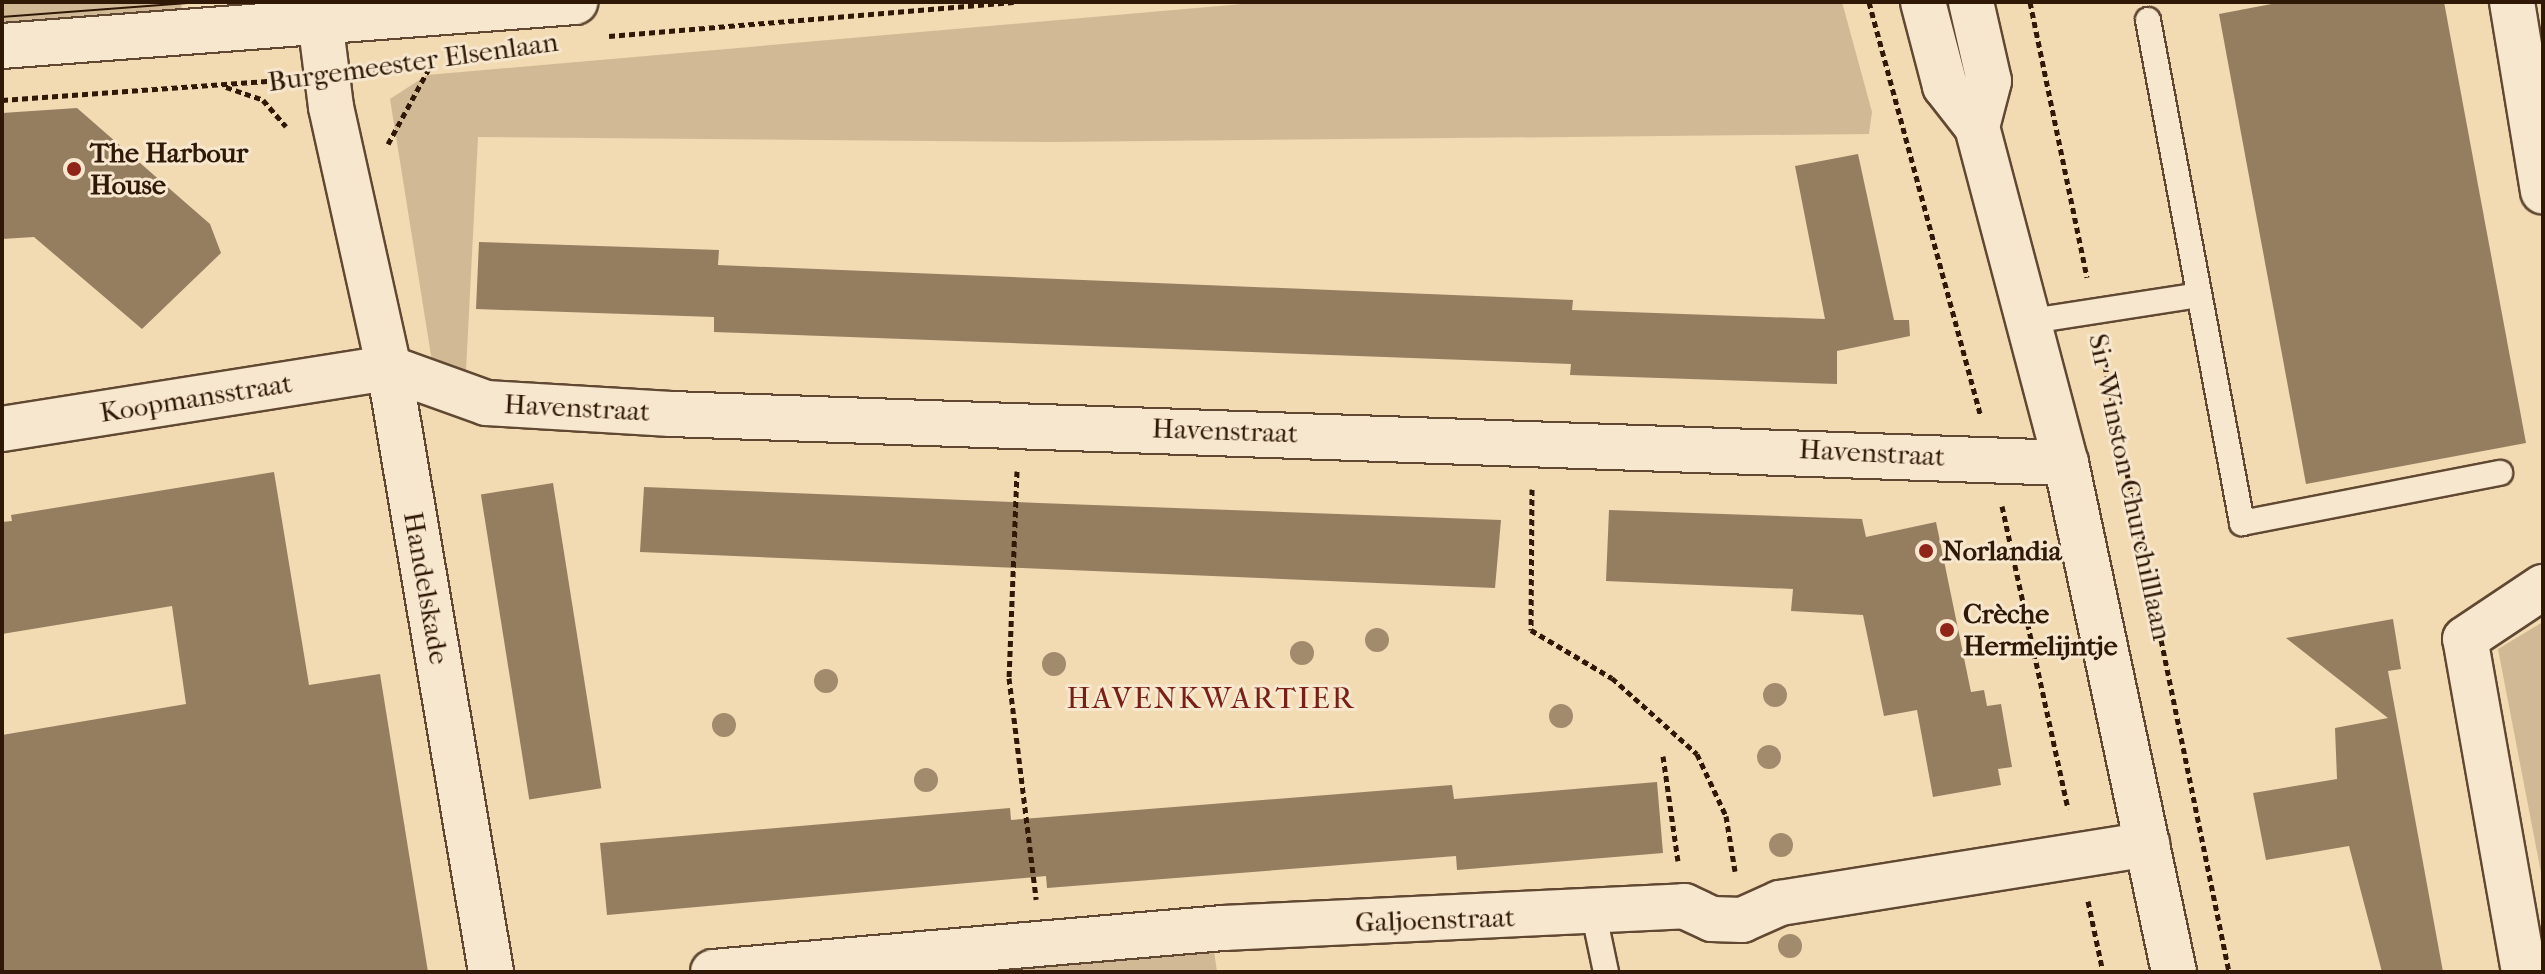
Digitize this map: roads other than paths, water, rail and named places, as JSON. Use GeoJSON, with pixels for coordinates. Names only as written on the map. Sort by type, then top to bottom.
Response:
{"type":"FeatureCollection","features":[{"type":"Feature","properties":{"kind":"street","name":"Sir Winston Churchilllaan"},"geometry":{"type":"LineString","coordinates":[[1923,2],[1945,86],[1977,127],[2025,322],[2066,463],[2174,972]]}},
{"type":"Feature","properties":{"kind":"street","name":"Sir Winston Churchilllaan"},"geometry":{"type":"LineString","coordinates":[[1971,2],[1989,81],[1977,127]]}},
{"type":"Feature","properties":{"kind":"street"},"geometry":{"type":"LineString","coordinates":[[2512,2],[2532,64],[2543,191]]}},
{"type":"Feature","properties":{"kind":"street","name":"Burgemeester Elsenlaan"},"geometry":{"type":"LineString","coordinates":[[2,46],[316,8],[585,20]]}},
{"type":"Feature","properties":{"kind":"street","name":"Handelskade"},"geometry":{"type":"LineString","coordinates":[[316,8],[352,205],[389,368],[491,972]]}},
{"type":"Feature","properties":{"kind":"street","name":"Havenstraat"},"geometry":{"type":"LineString","coordinates":[[389,368],[486,403],[2066,463]]}},
{"type":"Feature","properties":{"kind":"street","name":"Koopmansstraat"},"geometry":{"type":"LineString","coordinates":[[2,429],[389,368]]}},
{"type":"Feature","properties":{"kind":"street"},"geometry":{"type":"LineString","coordinates":[[2524,972],[2465,639],[2543,587]]}},
{"type":"Feature","properties":{"kind":"street","name":"Galjoenstraat"},"geometry":{"type":"LineString","coordinates":[[713,972],[1223,928],[1594,915],[1684,906],[1712,919],[1742,920],[1780,903],[2147,844]]}},
{"type":"Feature","properties":{"kind":"lane"},"geometry":{"type":"LineString","coordinates":[[2148,20],[2242,523],[2500,473]]}},
{"type":"Feature","properties":{"kind":"lane"},"geometry":{"type":"LineString","coordinates":[[2025,322],[2199,295]]}},
{"type":"Feature","properties":{"kind":"lane"},"geometry":{"type":"LineString","coordinates":[[1594,915],[1606,972]]}},
{"type":"Feature","properties":{"kind":"tram line"},"geometry":{"type":"LineString","coordinates":[[2,17],[203,2]]}},
{"type":"Feature","properties":{"kind":"place","name":"The Harbour House"},"geometry":{"type":"Point","coordinates":[74,169]}},
{"type":"Feature","properties":{"kind":"place","name":"Norlandia"},"geometry":{"type":"Point","coordinates":[1926,551]}},
{"type":"Feature","properties":{"kind":"place","name":"Crèche Hermelijntje"},"geometry":{"type":"Point","coordinates":[1947,630]}},
{"type":"Feature","properties":{"kind":"district","name":"HAVENKWARTIER"},"geometry":{"type":"Point","coordinates":[1211,699]}}]}
